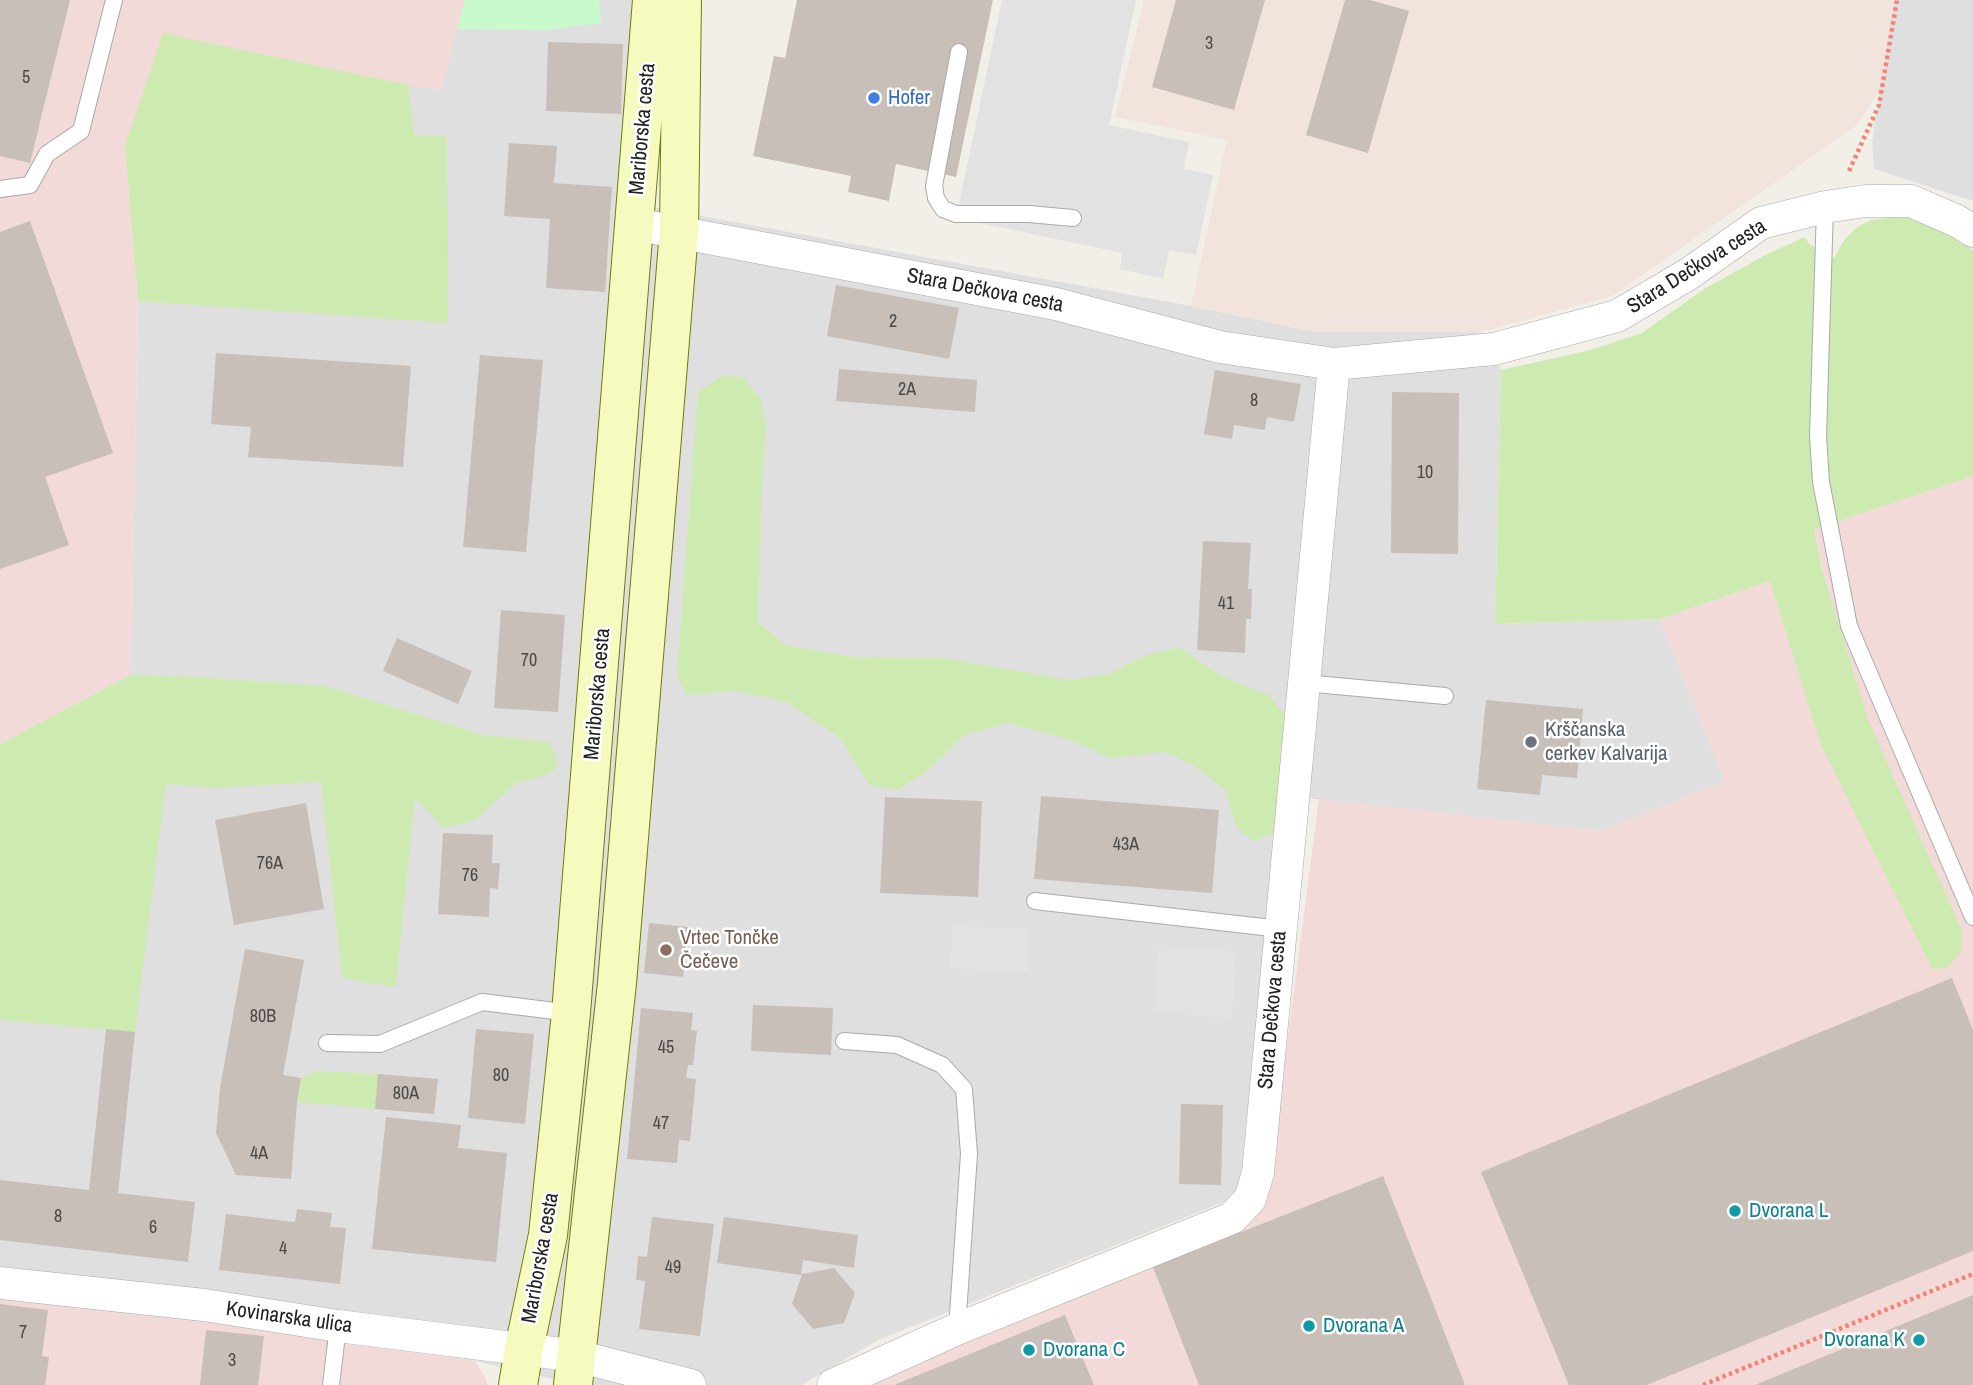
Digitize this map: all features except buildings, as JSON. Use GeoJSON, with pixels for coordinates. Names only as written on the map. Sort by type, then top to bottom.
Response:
{"type":"FeatureCollection","features":[{"type":"Feature","properties":{"kind":"main road","name":"Mariborska cesta"},"geometry":{"type":"LineString","coordinates":[[521,1367],[548,1235],[571,1013],[652,0]]}},
{"type":"Feature","properties":{"kind":"main road","name":"Mariborska cesta"},"geometry":{"type":"LineString","coordinates":[[575,1370],[617,983],[679,231],[682,0]]}},
{"type":"Feature","properties":{"kind":"street","name":"Stara Dečkova cesta"},"geometry":{"type":"LineString","coordinates":[[635,224],[1056,304],[1220,347],[1334,364],[1494,349],[1617,316],[1687,275],[1760,223],[1829,207],[1867,201],[1911,201],[1973,231]]}},
{"type":"Feature","properties":{"kind":"street","name":"Stara Dečkova cesta"},"geometry":{"type":"LineString","coordinates":[[834,1385],[957,1329],[1232,1218],[1250,1199],[1258,1173],[1334,364]]}},
{"type":"Feature","properties":{"kind":"street","name":"Kovinarska ulica"},"geometry":{"type":"LineString","coordinates":[[0,1283],[204,1305],[338,1326],[521,1367],[575,1370]]}},
{"type":"Feature","properties":{"kind":"street"},"geometry":{"type":"LineString","coordinates":[[575,1370],[690,1385]]}},
{"type":"Feature","properties":{"kind":"lane"},"geometry":{"type":"LineString","coordinates":[[0,189],[30,185],[47,154],[81,131],[114,0]]}},
{"type":"Feature","properties":{"kind":"lane"},"geometry":{"type":"LineString","coordinates":[[959,52],[934,186],[936,198],[943,209],[956,214],[1029,214],[1073,218]]}},
{"type":"Feature","properties":{"kind":"lane"},"geometry":{"type":"LineString","coordinates":[[1829,207],[1818,436],[1821,482],[1849,626],[1973,917]]}},
{"type":"Feature","properties":{"kind":"lane"},"geometry":{"type":"LineString","coordinates":[[1304,684],[1445,696]]}},
{"type":"Feature","properties":{"kind":"lane"},"geometry":{"type":"LineString","coordinates":[[1035,901],[1281,929]]}},
{"type":"Feature","properties":{"kind":"lane"},"geometry":{"type":"LineString","coordinates":[[327,1042],[380,1044],[482,1002],[571,1013]]}},
{"type":"Feature","properties":{"kind":"lane"},"geometry":{"type":"LineString","coordinates":[[844,1041],[897,1045],[942,1065],[964,1089],[969,1154],[957,1329]]}},
{"type":"Feature","properties":{"kind":"lane"},"geometry":{"type":"LineString","coordinates":[[331,1385],[338,1326]]}},
{"type":"Feature","properties":{"kind":"path"},"geometry":{"type":"LineString","coordinates":[[1829,207],[1879,105],[1897,0]]}},
{"type":"Feature","properties":{"kind":"path"},"geometry":{"type":"LineString","coordinates":[[1703,1385],[1973,1274]]}},
{"type":"Feature","properties":{"kind":"shaded area"},"geometry":{"type":"Polygon","coordinates":[[[0,0],[465,0],[441,90],[362,78],[125,146],[138,301],[131,675],[0,744],[0,0]]]}},
{"type":"Feature","properties":{"kind":"shaded area"},"geometry":{"type":"Polygon","coordinates":[[[465,0],[640,0],[621,201],[1191,306],[1316,332],[1481,332],[1501,370],[1495,624],[1660,619],[1725,781],[1602,831],[1278,795],[1239,1196],[878,1340],[802,1385],[578,1385],[475,1361],[0,1290],[0,744],[131,675],[138,301],[125,146],[163,33],[440,90],[465,0]]]}},
{"type":"Feature","properties":{"kind":"shaded area"},"geometry":{"type":"Polygon","coordinates":[[[1002,0],[1136,0],[1109,125],[1189,142],[1184,169],[1213,175],[1196,255],[1169,250],[1163,279],[1120,269],[1122,253],[956,218],[1002,0]]]}},
{"type":"Feature","properties":{"kind":"shaded area"},"geometry":{"type":"Polygon","coordinates":[[[1144,0],[1894,0],[1880,91],[1856,126],[1612,296],[1481,332],[1316,332],[1191,306],[1227,140],[1115,117],[1144,0]]]}},
{"type":"Feature","properties":{"kind":"shaded area"},"geometry":{"type":"Polygon","coordinates":[[[1894,0],[1973,0],[1973,201],[1874,169],[1872,142],[1894,0]]]}},
{"type":"Feature","properties":{"kind":"shaded area"},"geometry":{"type":"Polygon","coordinates":[[[1973,476],[1973,1385],[858,1385],[1268,1189],[1319,799],[1601,831],[1725,781],[1660,619],[1770,581],[1822,570],[1814,528],[1973,476]]]}},
{"type":"Feature","properties":{"kind":"shaded area"},"geometry":{"type":"Polygon","coordinates":[[[953,926],[1030,929],[1028,972],[950,968],[953,926]]]}},
{"type":"Feature","properties":{"kind":"shaded area"},"geometry":{"type":"Polygon","coordinates":[[[1158,947],[1236,951],[1232,1018],[1154,1013],[1158,947]]]}},
{"type":"Feature","properties":{"kind":"shaded area"},"geometry":{"type":"Polygon","coordinates":[[[0,1290],[296,1332],[475,1361],[487,1385],[0,1385],[0,1290]]]}},
{"type":"Feature","properties":{"kind":"green space"},"geometry":{"type":"Polygon","coordinates":[[[465,0],[599,0],[601,23],[548,30],[457,29],[465,0]]]}},
{"type":"Feature","properties":{"kind":"green space"},"geometry":{"type":"Polygon","coordinates":[[[163,33],[408,85],[414,135],[447,136],[448,323],[138,301],[125,146],[163,33]]]}},
{"type":"Feature","properties":{"kind":"green space"},"geometry":{"type":"Polygon","coordinates":[[[1912,218],[1951,235],[1973,250],[1973,476],[1814,529],[1822,570],[1869,722],[1963,933],[1960,954],[1946,968],[1932,969],[1820,742],[1770,581],[1660,619],[1495,624],[1501,370],[1591,350],[1642,333],[1704,289],[1769,253],[1805,237],[1809,244],[1834,258],[1844,240],[1857,227],[1871,220],[1912,218]]]}},
{"type":"Feature","properties":{"kind":"green space"},"geometry":{"type":"Polygon","coordinates":[[[723,375],[744,378],[761,399],[766,425],[758,623],[786,645],[852,657],[942,658],[1070,680],[1108,674],[1152,653],[1180,648],[1220,675],[1270,696],[1284,715],[1286,761],[1274,833],[1254,841],[1236,827],[1225,790],[1195,766],[1165,752],[1111,758],[1070,740],[1009,723],[964,735],[927,771],[898,790],[869,785],[841,739],[785,701],[735,691],[687,695],[677,675],[698,392],[723,375]]]}},
{"type":"Feature","properties":{"kind":"green space"},"geometry":{"type":"Polygon","coordinates":[[[131,675],[325,686],[484,735],[549,742],[557,758],[556,769],[541,777],[516,783],[476,820],[444,828],[415,798],[396,987],[342,978],[321,782],[215,788],[166,784],[135,1032],[0,1020],[0,744],[131,675]]]}},
{"type":"Feature","properties":{"kind":"green space"},"geometry":{"type":"Polygon","coordinates":[[[316,1071],[378,1074],[375,1109],[297,1102],[301,1078],[316,1071]]]}},
{"type":"Feature","properties":{"kind":"place","name":"Hofer"},"geometry":{"type":"Point","coordinates":[874,98]}},
{"type":"Feature","properties":{"kind":"place","name":"Krščanska cerkev Kalvarija"},"geometry":{"type":"Point","coordinates":[1531,742]}},
{"type":"Feature","properties":{"kind":"place","name":"Vrtec Tončke Čečeve"},"geometry":{"type":"Point","coordinates":[666,950]}},
{"type":"Feature","properties":{"kind":"place","name":"Dvorana L"},"geometry":{"type":"Point","coordinates":[1735,1211]}},
{"type":"Feature","properties":{"kind":"place","name":"Dvorana A"},"geometry":{"type":"Point","coordinates":[1309,1326]}},
{"type":"Feature","properties":{"kind":"place","name":"Dvorana K"},"geometry":{"type":"Point","coordinates":[1919,1340]}},
{"type":"Feature","properties":{"kind":"place","name":"Dvorana C"},"geometry":{"type":"Point","coordinates":[1029,1350]}}]}
